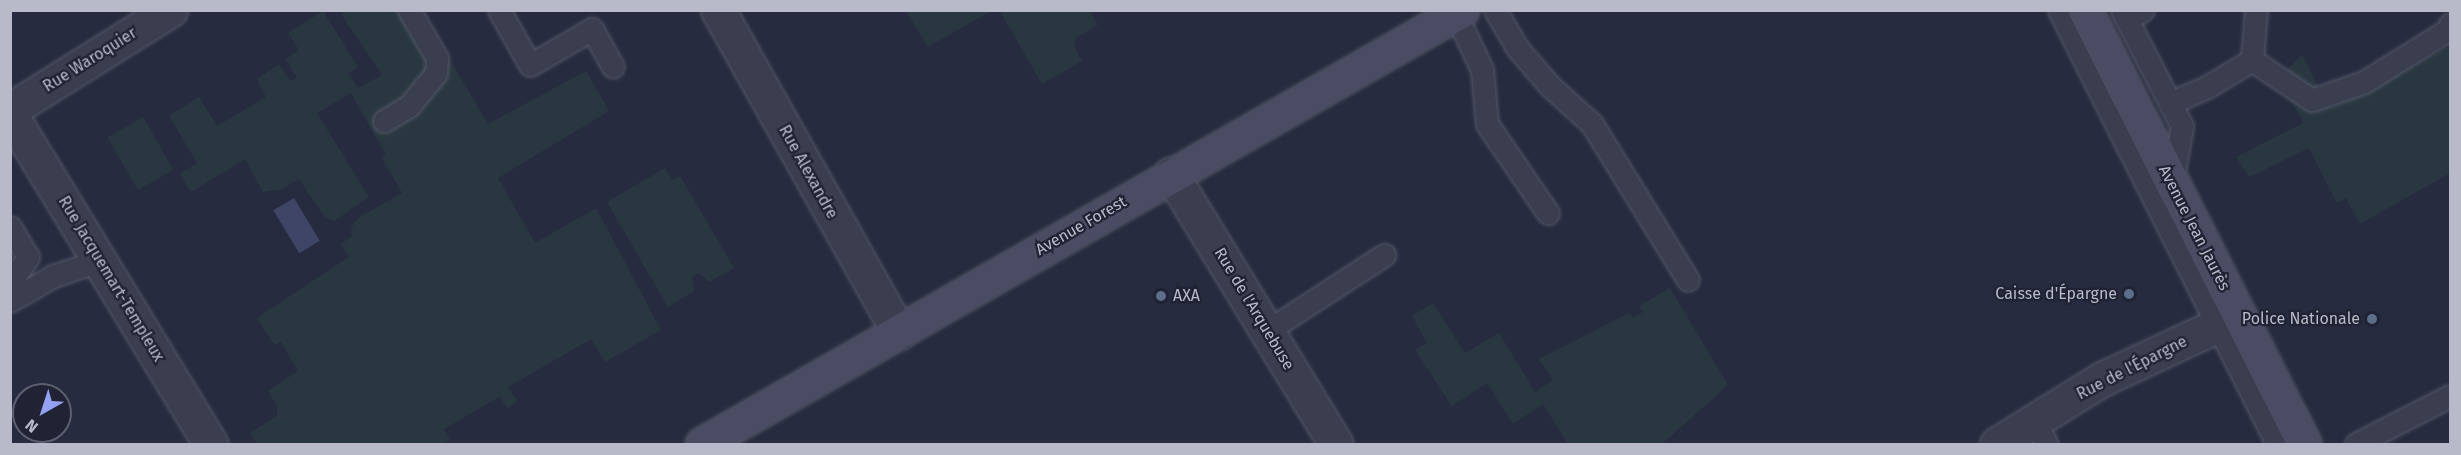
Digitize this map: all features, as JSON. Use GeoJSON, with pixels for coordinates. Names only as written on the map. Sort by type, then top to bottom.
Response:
{"type":"FeatureCollection","features":[{"type":"Feature","properties":{"kind":"main road","name":"Avenue Jean Jaurès"},"geometry":{"type":"LineString","coordinates":[[2085,10],[2172,183],[2228,320],[2304,444]]}},
{"type":"Feature","properties":{"kind":"main road","name":"Avenue Forest"},"geometry":{"type":"LineString","coordinates":[[702,444],[899,333],[1171,174],[1459,12]]}},
{"type":"Feature","properties":{"kind":"street","name":"Rue Waroquier"},"geometry":{"type":"LineString","coordinates":[[10,110],[170,10]]}},
{"type":"Feature","properties":{"kind":"street","name":"Rue Alexandre"},"geometry":{"type":"LineString","coordinates":[[718,10],[899,333]]}},
{"type":"Feature","properties":{"kind":"street","name":"Rue Jacquemart-Templeux"},"geometry":{"type":"LineString","coordinates":[[15,136],[99,261],[211,444]]}},
{"type":"Feature","properties":{"kind":"street","name":"Rue de l'Arquebuse"},"geometry":{"type":"LineString","coordinates":[[1171,174],[1336,444]]}},
{"type":"Feature","properties":{"kind":"street","name":"Rue de l'Épargne"},"geometry":{"type":"LineString","coordinates":[[2001,443],[2041,433],[2102,379],[2228,320]]}},
{"type":"Feature","properties":{"kind":"lane"},"geometry":{"type":"LineString","coordinates":[[384,121],[409,106],[436,73],[437,58],[410,10]]}},
{"type":"Feature","properties":{"kind":"lane"},"geometry":{"type":"LineString","coordinates":[[499,10],[530,65],[592,29],[613,67]]}},
{"type":"Feature","properties":{"kind":"lane"},"geometry":{"type":"LineString","coordinates":[[1495,10],[1518,49],[1550,86],[1592,124],[1688,280]]}},
{"type":"Feature","properties":{"kind":"lane"},"geometry":{"type":"LineString","coordinates":[[2059,10],[2228,320],[2277,444]]}},
{"type":"Feature","properties":{"kind":"lane"},"geometry":{"type":"LineString","coordinates":[[2252,60],[2256,10]]}},
{"type":"Feature","properties":{"kind":"lane"},"geometry":{"type":"LineString","coordinates":[[1459,12],[1482,70],[1487,124],[1548,213]]}},
{"type":"Feature","properties":{"kind":"lane"},"geometry":{"type":"LineString","coordinates":[[2131,13],[2182,126],[2172,183]]}},
{"type":"Feature","properties":{"kind":"lane"},"geometry":{"type":"LineString","coordinates":[[2252,60],[2312,100],[2364,82],[2448,30],[2451,24]]}},
{"type":"Feature","properties":{"kind":"lane"},"geometry":{"type":"LineString","coordinates":[[2170,103],[2252,60]]}},
{"type":"Feature","properties":{"kind":"lane"},"geometry":{"type":"LineString","coordinates":[[10,227],[28,257],[10,284]]}},
{"type":"Feature","properties":{"kind":"lane"},"geometry":{"type":"LineString","coordinates":[[1267,332],[1384,255]]}},
{"type":"Feature","properties":{"kind":"lane"},"geometry":{"type":"LineString","coordinates":[[10,301],[53,276],[99,261]]}},
{"type":"Feature","properties":{"kind":"lane"},"geometry":{"type":"LineString","coordinates":[[2356,444],[2451,396]]}},
{"type":"Feature","properties":{"kind":"shaded area"},"geometry":{"type":"Polygon","coordinates":[[[347,10],[421,11],[488,124],[586,71],[609,111],[498,178],[535,243],[596,208],[661,330],[605,362],[591,339],[508,387],[517,401],[508,408],[499,397],[444,429],[450,439],[441,444],[257,444],[250,433],[277,416],[277,406],[268,391],[298,371],[281,342],[274,345],[257,318],[349,257],[341,244],[352,236],[351,228],[358,218],[402,193],[382,158],[386,155],[351,93],[317,113],[369,197],[334,221],[324,216],[299,179],[282,189],[263,192],[245,159],[191,192],[180,174],[197,163],[169,116],[199,97],[217,126],[266,97],[257,79],[279,64],[290,81],[297,78],[286,59],[299,50],[288,33],[323,11],[358,67],[348,73],[358,88],[382,75],[341,14],[347,10]]]}},
{"type":"Feature","properties":{"kind":"shaded area"},"geometry":{"type":"Polygon","coordinates":[[[906,11],[991,11],[928,47],[906,11]]]}},
{"type":"Feature","properties":{"kind":"shaded area"},"geometry":{"type":"Polygon","coordinates":[[[1000,11],[1090,11],[1098,25],[1076,38],[1074,46],[1082,61],[1042,84],[1000,11]]]}},
{"type":"Feature","properties":{"kind":"shaded area"},"geometry":{"type":"Polygon","coordinates":[[[2450,46],[2450,173],[2360,224],[2346,198],[2337,203],[2309,148],[2249,177],[2236,157],[2303,123],[2285,89],[2287,70],[2302,55],[2330,108],[2450,46]]]}},
{"type":"Feature","properties":{"kind":"shaded area"},"geometry":{"type":"Polygon","coordinates":[[[143,117],[174,170],[138,190],[107,138],[143,117]]]}},
{"type":"Feature","properties":{"kind":"shaded area"},"geometry":{"type":"Polygon","coordinates":[[[665,168],[672,180],[680,176],[734,268],[709,282],[699,273],[692,277],[694,291],[668,307],[607,202],[665,168]]]}},
{"type":"Feature","properties":{"kind":"shaded area"},"geometry":{"type":"Polygon","coordinates":[[[1670,288],[1728,385],[1662,444],[1568,444],[1543,404],[1513,424],[1487,383],[1452,406],[1415,350],[1427,343],[1412,316],[1433,303],[1465,353],[1499,333],[1535,392],[1553,380],[1539,359],[1629,313],[1633,318],[1643,312],[1639,306],[1670,288]]]}},
{"type":"Feature","properties":{"kind":"water"},"geometry":{"type":"Polygon","coordinates":[[[294,198],[320,241],[299,253],[273,210],[294,198]]]}},
{"type":"Feature","properties":{"kind":"place","name":"Caisse d'Épargne"},"geometry":{"type":"Point","coordinates":[2129,294]}},
{"type":"Feature","properties":{"kind":"place","name":"AXA"},"geometry":{"type":"Point","coordinates":[1161,296]}},
{"type":"Feature","properties":{"kind":"place","name":"Police Nationale"},"geometry":{"type":"Point","coordinates":[2372,319]}}]}
